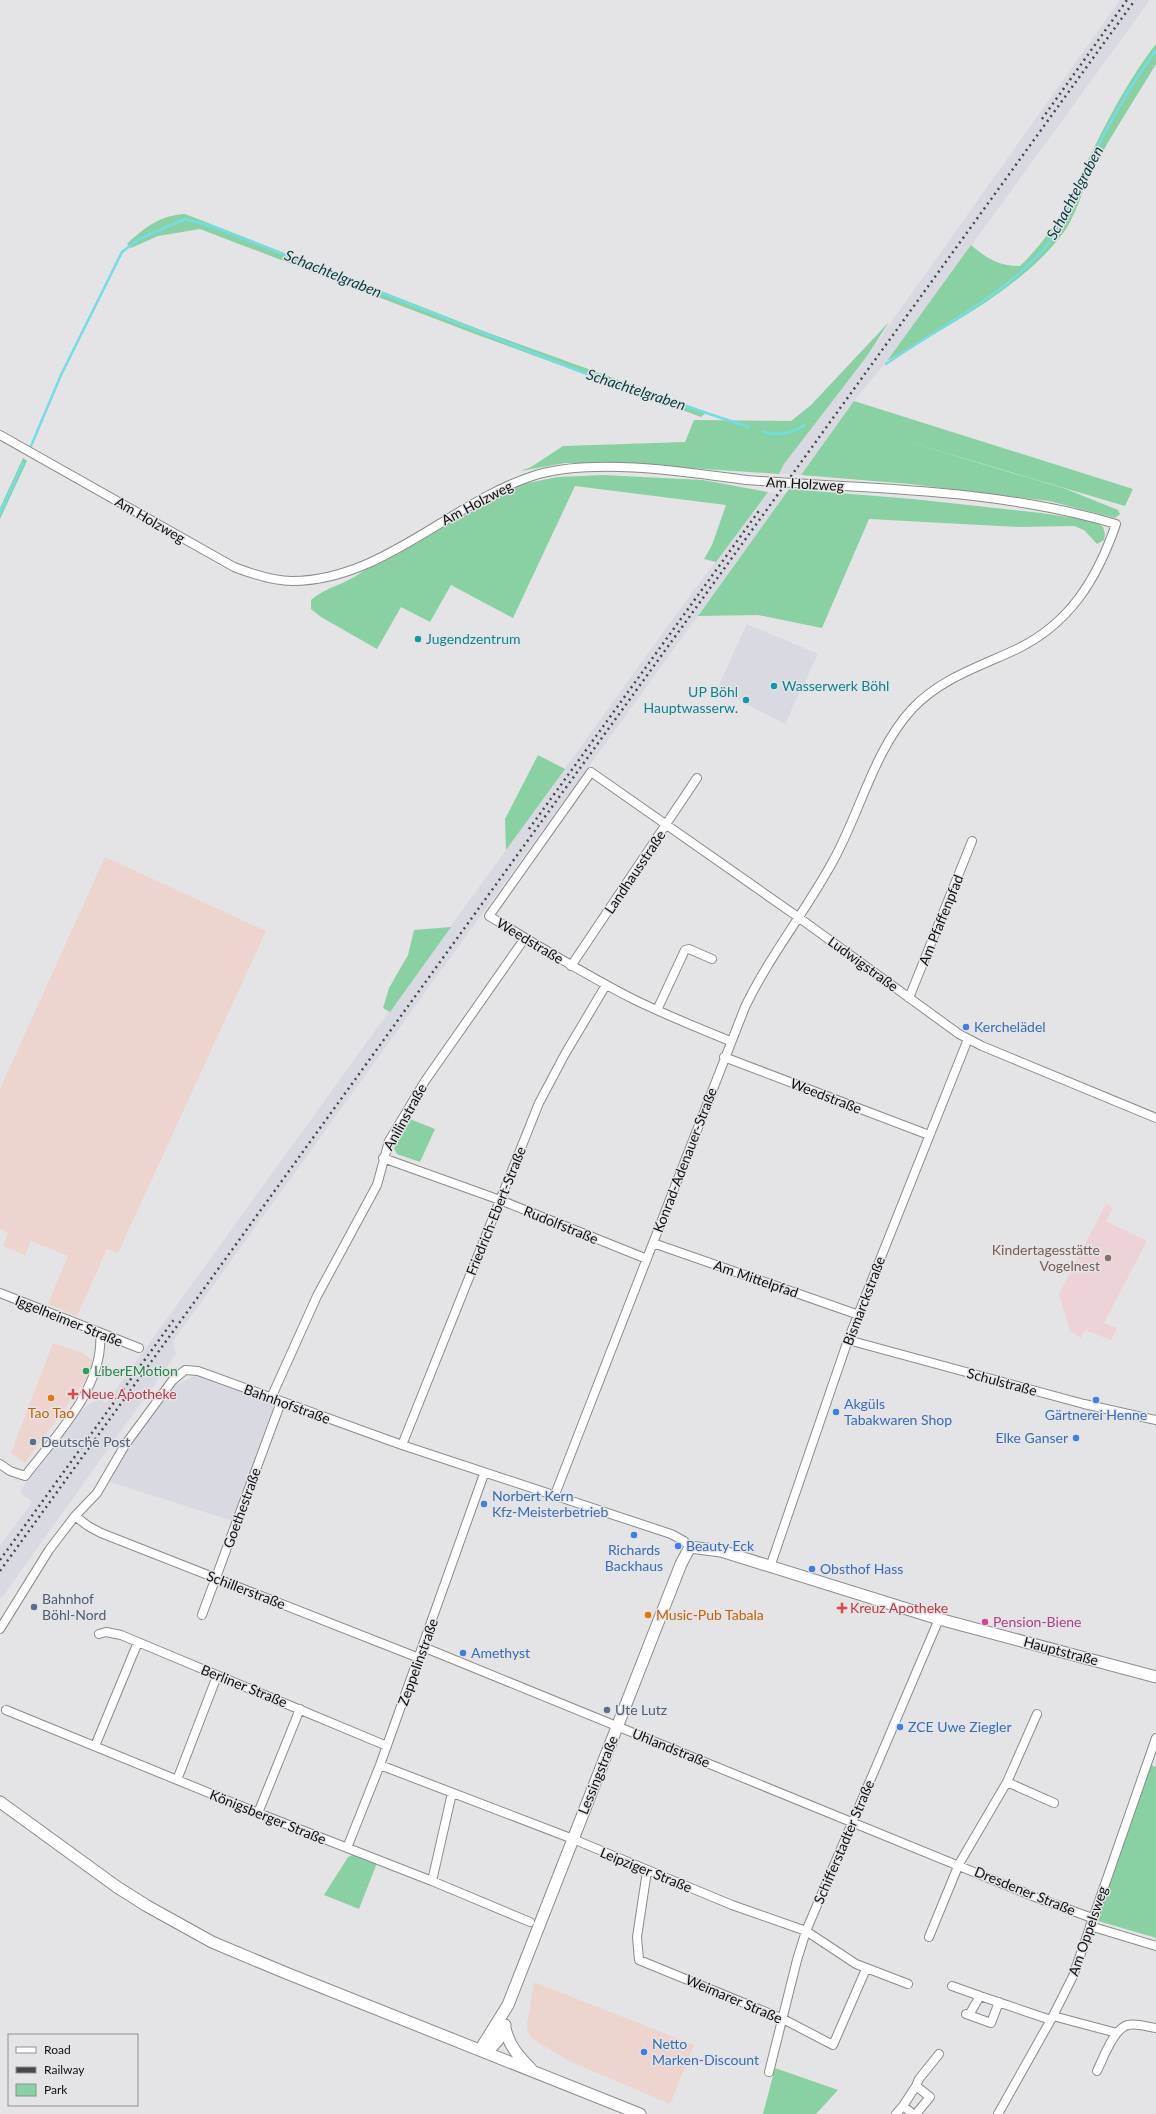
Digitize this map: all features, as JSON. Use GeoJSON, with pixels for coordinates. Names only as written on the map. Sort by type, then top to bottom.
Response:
{"type":"FeatureCollection","features":[{"type":"Feature","properties":{"kind":"street","name":"Am Holzweg"},"geometry":{"type":"LineString","coordinates":[[0,435],[234,568],[254,574],[291,581],[350,571],[397,548],[500,488],[540,474],[561,470],[605,467],[691,473],[746,480],[904,489],[1001,500],[1064,510],[1116,524]]}},
{"type":"Feature","properties":{"kind":"street","name":"Konrad-Adenauer-Straße"},"geometry":{"type":"LineString","coordinates":[[554,1497],[730,1041],[762,973],[826,875],[884,751],[899,725],[912,709],[953,677],[1033,640],[1061,619],[1092,581],[1107,551],[1116,524]]}},
{"type":"Feature","properties":{"kind":"street","name":"Ludwigstraße"},"geometry":{"type":"LineString","coordinates":[[591,772],[798,917],[968,1039],[1156,1118]]}},
{"type":"Feature","properties":{"kind":"street","name":"Weedstraße"},"geometry":{"type":"LineString","coordinates":[[591,772],[489,916],[571,966],[606,985],[657,1010],[730,1041]]}},
{"type":"Feature","properties":{"kind":"street","name":"Landhausstraße"},"geometry":{"type":"LineString","coordinates":[[571,966],[697,778]]}},
{"type":"Feature","properties":{"kind":"street","name":"Am Pfaffenpfad"},"geometry":{"type":"LineString","coordinates":[[909,998],[972,842]]}},
{"type":"Feature","properties":{"kind":"street","name":"Anilinstraße"},"geometry":{"type":"LineString","coordinates":[[271,1398],[317,1296],[377,1185],[383,1158],[389,1141],[425,1081],[525,938]]}},
{"type":"Feature","properties":{"kind":"street"},"geometry":{"type":"LineString","coordinates":[[657,1010],[685,950],[689,949],[712,959]]}},
{"type":"Feature","properties":{"kind":"street","name":"Friedrich-Ebert-Straße"},"geometry":{"type":"LineString","coordinates":[[402,1445],[539,1103],[564,1054],[606,985]]}},
{"type":"Feature","properties":{"kind":"street","name":"Bismarckstraße"},"geometry":{"type":"LineString","coordinates":[[770,1567],[848,1340],[968,1039]]}},
{"type":"Feature","properties":{"kind":"street","name":"Weedstraße"},"geometry":{"type":"LineString","coordinates":[[724,1057],[929,1135]]}},
{"type":"Feature","properties":{"kind":"street","name":"Rudolfstraße"},"geometry":{"type":"LineString","coordinates":[[383,1158],[500,1200],[647,1259]]}},
{"type":"Feature","properties":{"kind":"street","name":"Am Mittelpfad"},"geometry":{"type":"LineString","coordinates":[[653,1243],[859,1315]]}},
{"type":"Feature","properties":{"kind":"street","name":"Iggelheimer Straße"},"geometry":{"type":"LineString","coordinates":[[0,1293],[100,1334],[139,1348]]}},
{"type":"Feature","properties":{"kind":"street"},"geometry":{"type":"LineString","coordinates":[[0,1464],[10,1472],[25,1476],[82,1399],[91,1384],[100,1356],[100,1334]]}},
{"type":"Feature","properties":{"kind":"street","name":"Schulstraße"},"geometry":{"type":"LineString","coordinates":[[848,1340],[1084,1404],[1156,1420]]}},
{"type":"Feature","properties":{"kind":"street","name":"Bahnhofstraße"},"geometry":{"type":"LineString","coordinates":[[0,1630],[49,1550],[75,1516],[100,1489],[121,1452],[172,1381],[185,1370],[198,1371],[484,1474],[671,1534],[684,1541],[690,1547]]}},
{"type":"Feature","properties":{"kind":"street","name":"Goethestraße"},"geometry":{"type":"LineString","coordinates":[[202,1615],[281,1402]]}},
{"type":"Feature","properties":{"kind":"street","name":"Zeppelinstraße"},"geometry":{"type":"LineString","coordinates":[[347,1848],[387,1746],[484,1474]]}},
{"type":"Feature","properties":{"kind":"street","name":"Schillerstraße"},"geometry":{"type":"LineString","coordinates":[[75,1516],[88,1526],[101,1533],[419,1658]]}},
{"type":"Feature","properties":{"kind":"street","name":"Hauptstraße"},"geometry":{"type":"LineString","coordinates":[[690,1547],[720,1551],[939,1619],[1156,1677]]}},
{"type":"Feature","properties":{"kind":"street","name":"Lessingstraße"},"geometry":{"type":"LineString","coordinates":[[483,2052],[508,2005],[681,1564],[690,1547]]}},
{"type":"Feature","properties":{"kind":"street","name":"Schifferstadter Straße"},"geometry":{"type":"LineString","coordinates":[[769,2072],[806,1932],[939,1619]]}},
{"type":"Feature","properties":{"kind":"street","name":"Berliner Straße"},"geometry":{"type":"LineString","coordinates":[[99,1634],[112,1633],[138,1642],[387,1746]]}},
{"type":"Feature","properties":{"kind":"street"},"geometry":{"type":"LineString","coordinates":[[95,1746],[138,1642]]}},
{"type":"Feature","properties":{"kind":"street","name":"Uhlandstraße"},"geometry":{"type":"LineString","coordinates":[[423,1647],[618,1725],[853,1822]]}},
{"type":"Feature","properties":{"kind":"street"},"geometry":{"type":"LineString","coordinates":[[177,1780],[217,1676]]}},
{"type":"Feature","properties":{"kind":"street"},"geometry":{"type":"LineString","coordinates":[[258,1813],[300,1709]]}},
{"type":"Feature","properties":{"kind":"street","name":"Königsberger Straße"},"geometry":{"type":"LineString","coordinates":[[6,1710],[258,1813],[432,1880],[530,1922]]}},
{"type":"Feature","properties":{"kind":"street"},"geometry":{"type":"LineString","coordinates":[[959,1864],[1007,1782],[1037,1714]]}},
{"type":"Feature","properties":{"kind":"street","name":"Am Oppelsweg"},"geometry":{"type":"LineString","coordinates":[[998,2114],[1052,2018],[1073,1976],[1156,1738]]}},
{"type":"Feature","properties":{"kind":"street","name":"Leipziger Straße"},"geometry":{"type":"LineString","coordinates":[[380,1764],[573,1839],[647,1871],[806,1932],[866,1969],[908,1984]]}},
{"type":"Feature","properties":{"kind":"street"},"geometry":{"type":"LineString","coordinates":[[1007,1782],[1054,1804]]}},
{"type":"Feature","properties":{"kind":"street"},"geometry":{"type":"LineString","coordinates":[[432,1880],[452,1793]]}},
{"type":"Feature","properties":{"kind":"street"},"geometry":{"type":"LineString","coordinates":[[0,1802],[117,1887],[147,1906],[212,1942],[640,2114]]}},
{"type":"Feature","properties":{"kind":"street","name":"Dresdener Straße"},"geometry":{"type":"LineString","coordinates":[[853,1822],[959,1864],[1035,1897],[1092,1918]]}},
{"type":"Feature","properties":{"kind":"street","name":"Dresdener Straße"},"geometry":{"type":"LineString","coordinates":[[929,1937],[959,1864]]}},
{"type":"Feature","properties":{"kind":"street","name":"Weimarer Straße"},"geometry":{"type":"LineString","coordinates":[[647,1871],[637,1937],[639,1960],[783,2019],[834,2045],[866,1969]]}},
{"type":"Feature","properties":{"kind":"street"},"geometry":{"type":"LineString","coordinates":[[1090,1926],[1156,1946]]}},
{"type":"Feature","properties":{"kind":"street"},"geometry":{"type":"LineString","coordinates":[[952,1986],[1052,2018],[1117,2033]]}},
{"type":"Feature","properties":{"kind":"street"},"geometry":{"type":"LineString","coordinates":[[980,1996],[968,2015],[991,2023],[999,2002]]}},
{"type":"Feature","properties":{"kind":"street","name":"Lessingstraße"},"geometry":{"type":"LineString","coordinates":[[483,2052],[498,2040],[504,2028],[508,2005]]}},
{"type":"Feature","properties":{"kind":"street"},"geometry":{"type":"LineString","coordinates":[[1097,2071],[1117,2033],[1122,2028],[1129,2025],[1156,2028]]}},
{"type":"Feature","properties":{"kind":"street"},"geometry":{"type":"LineString","coordinates":[[504,2028],[515,2052],[535,2072]]}},
{"type":"Feature","properties":{"kind":"street"},"geometry":{"type":"LineString","coordinates":[[896,2114],[903,2106],[919,2079],[940,2054]]}},
{"type":"Feature","properties":{"kind":"street"},"geometry":{"type":"LineString","coordinates":[[916,2086],[930,2097],[916,2114]]}},
{"type":"Feature","properties":{"kind":"street"},"geometry":{"type":"LineString","coordinates":[[903,2106],[913,2114]]}},
{"type":"Feature","properties":{"kind":"shaded area"},"geometry":{"type":"Polygon","coordinates":[[[1120,0],[1150,0],[887,361],[854,401],[801,475],[779,474],[784,464],[817,419],[867,356],[1120,0]]]}},
{"type":"Feature","properties":{"kind":"shaded area"},"geometry":{"type":"Polygon","coordinates":[[[768,492],[786,494],[173,1341],[176,1354],[4,1595],[0,1598],[0,1546],[32,1502],[20,1492],[35,1466],[84,1408],[99,1398],[106,1403],[688,598],[768,492]]]}},
{"type":"Feature","properties":{"kind":"shaded area"},"geometry":{"type":"Polygon","coordinates":[[[747,624],[818,654],[785,724],[717,689],[747,624]]]}},
{"type":"Feature","properties":{"kind":"shaded area"},"geometry":{"type":"Polygon","coordinates":[[[105,857],[266,931],[118,1253],[107,1249],[77,1316],[48,1304],[68,1256],[31,1241],[25,1255],[3,1246],[8,1233],[0,1229],[0,1089],[105,857]]]}},
{"type":"Feature","properties":{"kind":"shaded area","name":"Kindertagesstätte Vogelnest"},"geometry":{"type":"Polygon","coordinates":[[[1106,1204],[1113,1208],[1106,1221],[1147,1241],[1104,1323],[1117,1328],[1111,1340],[1085,1330],[1081,1338],[1070,1331],[1059,1294],[1106,1204]]]}},
{"type":"Feature","properties":{"kind":"shaded area"},"geometry":{"type":"Polygon","coordinates":[[[53,1343],[83,1353],[97,1364],[25,1463],[11,1453],[53,1343]]]}},
{"type":"Feature","properties":{"kind":"shaded area"},"geometry":{"type":"Polygon","coordinates":[[[199,1374],[277,1404],[233,1521],[110,1482],[122,1458],[169,1388],[199,1374]]]}},
{"type":"Feature","properties":{"kind":"shaded area"},"geometry":{"type":"Polygon","coordinates":[[[534,1982],[694,2045],[670,2104],[569,2061],[534,2040],[528,2033],[527,2024],[534,1982]]]}},
{"type":"Feature","properties":{"kind":"green space"},"geometry":{"type":"Polygon","coordinates":[[[1156,44],[1156,64],[1092,171],[1066,229],[1049,250],[1029,269],[984,304],[887,361],[971,245],[994,261],[1005,265],[1020,266],[1045,239],[1071,195],[1115,107],[1156,44]]]}},
{"type":"Feature","properties":{"kind":"green space"},"geometry":{"type":"Polygon","coordinates":[[[185,214],[486,332],[707,412],[701,417],[475,334],[200,229],[158,236],[131,248],[127,244],[140,232],[161,219],[185,214]]]}},
{"type":"Feature","properties":{"kind":"green space"},"geometry":{"type":"Polygon","coordinates":[[[889,322],[867,356],[784,464],[779,474],[615,463],[565,463],[521,471],[531,467],[563,446],[685,442],[694,420],[791,421],[811,405],[889,322]]]}},
{"type":"Feature","properties":{"kind":"green space"},"geometry":{"type":"Polygon","coordinates":[[[854,401],[1133,489],[1125,506],[895,438],[1066,489],[1118,510],[1120,514],[1115,518],[1049,501],[910,484],[801,475],[854,401]]]}},
{"type":"Feature","properties":{"kind":"green space"},"geometry":{"type":"Polygon","coordinates":[[[23,458],[27,461],[0,519],[0,508],[23,458]]]}},
{"type":"Feature","properties":{"kind":"green space"},"geometry":{"type":"Polygon","coordinates":[[[603,475],[703,480],[768,492],[716,562],[704,559],[712,545],[726,505],[575,486],[513,618],[451,585],[430,622],[401,607],[377,649],[321,617],[311,609],[311,600],[323,592],[349,580],[522,484],[558,477],[603,475]]]}},
{"type":"Feature","properties":{"kind":"green space"},"geometry":{"type":"Polygon","coordinates":[[[789,489],[913,499],[1041,513],[1094,521],[1103,527],[1105,534],[1104,540],[1097,544],[1084,530],[1074,526],[1018,527],[869,519],[822,628],[758,615],[698,616],[789,489]]]}},
{"type":"Feature","properties":{"kind":"green space"},"geometry":{"type":"Polygon","coordinates":[[[538,755],[565,769],[506,850],[505,819],[538,755]]]}},
{"type":"Feature","properties":{"kind":"green space"},"geometry":{"type":"Polygon","coordinates":[[[451,927],[390,1012],[383,1008],[389,988],[408,955],[414,930],[451,927]]]}},
{"type":"Feature","properties":{"kind":"green space"},"geometry":{"type":"Polygon","coordinates":[[[410,1119],[435,1129],[420,1162],[397,1154],[394,1148],[410,1119]]]}},
{"type":"Feature","properties":{"kind":"green space"},"geometry":{"type":"Polygon","coordinates":[[[1151,1765],[1156,1767],[1156,1938],[1095,1920],[1151,1765]]]}},
{"type":"Feature","properties":{"kind":"green space"},"geometry":{"type":"Polygon","coordinates":[[[355,1854],[377,1863],[359,1909],[324,1895],[348,1857],[355,1854]]]}},
{"type":"Feature","properties":{"kind":"green space"},"geometry":{"type":"Polygon","coordinates":[[[775,2068],[838,2090],[816,2114],[763,2114],[775,2068]]]}},
{"type":"Feature","properties":{"kind":"waterway","name":"Schachtelgraben"},"geometry":{"type":"LineString","coordinates":[[886,364],[976,306],[1019,274],[1038,256],[1062,223],[1080,182],[1106,131],[1125,97],[1145,65],[1156,51]]}},
{"type":"Feature","properties":{"kind":"waterway","name":"Schachtelgraben"},"geometry":{"type":"LineString","coordinates":[[31,446],[61,375],[122,252],[139,239],[185,219],[214,227],[582,372],[749,427]]}},
{"type":"Feature","properties":{"kind":"waterway","name":"Schachtelgraben"},"geometry":{"type":"LineString","coordinates":[[764,432],[774,434],[785,433],[796,430],[804,425]]}},
{"type":"Feature","properties":{"kind":"waterway","name":"Schachtelgraben"},"geometry":{"type":"LineString","coordinates":[[0,513],[23,463]]}},
{"type":"Feature","properties":{"kind":"railway"},"geometry":{"type":"LineString","coordinates":[[1042,119],[1127,0]]}},
{"type":"Feature","properties":{"kind":"railway"},"geometry":{"type":"LineString","coordinates":[[0,1571],[1135,0]]}},
{"type":"Feature","properties":{"kind":"railway"},"geometry":{"type":"LineString","coordinates":[[529,829],[761,508]]}},
{"type":"Feature","properties":{"kind":"railway"},"geometry":{"type":"LineString","coordinates":[[0,1560],[175,1318]]}},
{"type":"Feature","properties":{"kind":"place","name":"Jugendzentrum"},"geometry":{"type":"Point","coordinates":[418,639]}},
{"type":"Feature","properties":{"kind":"place","name":"Wasserwerk Böhl"},"geometry":{"type":"Point","coordinates":[774,686]}},
{"type":"Feature","properties":{"kind":"place","name":"UP Böhl Hauptwasserw."},"geometry":{"type":"Point","coordinates":[746,700]}},
{"type":"Feature","properties":{"kind":"place","name":"Kerchelädel"},"geometry":{"type":"Point","coordinates":[966,1027]}},
{"type":"Feature","properties":{"kind":"place","name":"Kindertagesstätte Vogelnest"},"geometry":{"type":"Point","coordinates":[1108,1258]}},
{"type":"Feature","properties":{"kind":"place","name":"LiberEMotion"},"geometry":{"type":"Point","coordinates":[86,1371]}},
{"type":"Feature","properties":{"kind":"place","name":"Neue Apotheke"},"geometry":{"type":"Point","coordinates":[73,1394]}},
{"type":"Feature","properties":{"kind":"place","name":"Tao Tao"},"geometry":{"type":"Point","coordinates":[51,1398]}},
{"type":"Feature","properties":{"kind":"place","name":"Gärtnerei Henne"},"geometry":{"type":"Point","coordinates":[1096,1400]}},
{"type":"Feature","properties":{"kind":"place","name":"Akgüls Tabakwaren Shop"},"geometry":{"type":"Point","coordinates":[836,1412]}},
{"type":"Feature","properties":{"kind":"place","name":"Elke Ganser"},"geometry":{"type":"Point","coordinates":[1076,1438]}},
{"type":"Feature","properties":{"kind":"place","name":"Deutsche Post"},"geometry":{"type":"Point","coordinates":[33,1442]}},
{"type":"Feature","properties":{"kind":"place","name":"Norbert Kern Kfz-Meisterbetrieb"},"geometry":{"type":"Point","coordinates":[484,1504]}},
{"type":"Feature","properties":{"kind":"place","name":"Richards Backhaus"},"geometry":{"type":"Point","coordinates":[634,1535]}},
{"type":"Feature","properties":{"kind":"place","name":"Beauty Eck"},"geometry":{"type":"Point","coordinates":[678,1546]}},
{"type":"Feature","properties":{"kind":"place","name":"Obsthof Hass"},"geometry":{"type":"Point","coordinates":[812,1569]}},
{"type":"Feature","properties":{"kind":"place","name":"Bahnhof Böhl-Nord"},"geometry":{"type":"Point","coordinates":[34,1607]}},
{"type":"Feature","properties":{"kind":"place","name":"Kreuz Apotheke"},"geometry":{"type":"Point","coordinates":[842,1608]}},
{"type":"Feature","properties":{"kind":"place","name":"Music-Pub Tabala"},"geometry":{"type":"Point","coordinates":[648,1615]}},
{"type":"Feature","properties":{"kind":"place","name":"Pension-Biene"},"geometry":{"type":"Point","coordinates":[985,1622]}},
{"type":"Feature","properties":{"kind":"place","name":"Amethyst"},"geometry":{"type":"Point","coordinates":[463,1653]}},
{"type":"Feature","properties":{"kind":"place","name":"Ute Lutz"},"geometry":{"type":"Point","coordinates":[607,1710]}},
{"type":"Feature","properties":{"kind":"place","name":"ZCE Uwe Ziegler"},"geometry":{"type":"Point","coordinates":[900,1727]}},
{"type":"Feature","properties":{"kind":"place","name":"Netto Marken-Discount"},"geometry":{"type":"Point","coordinates":[644,2052]}}]}
